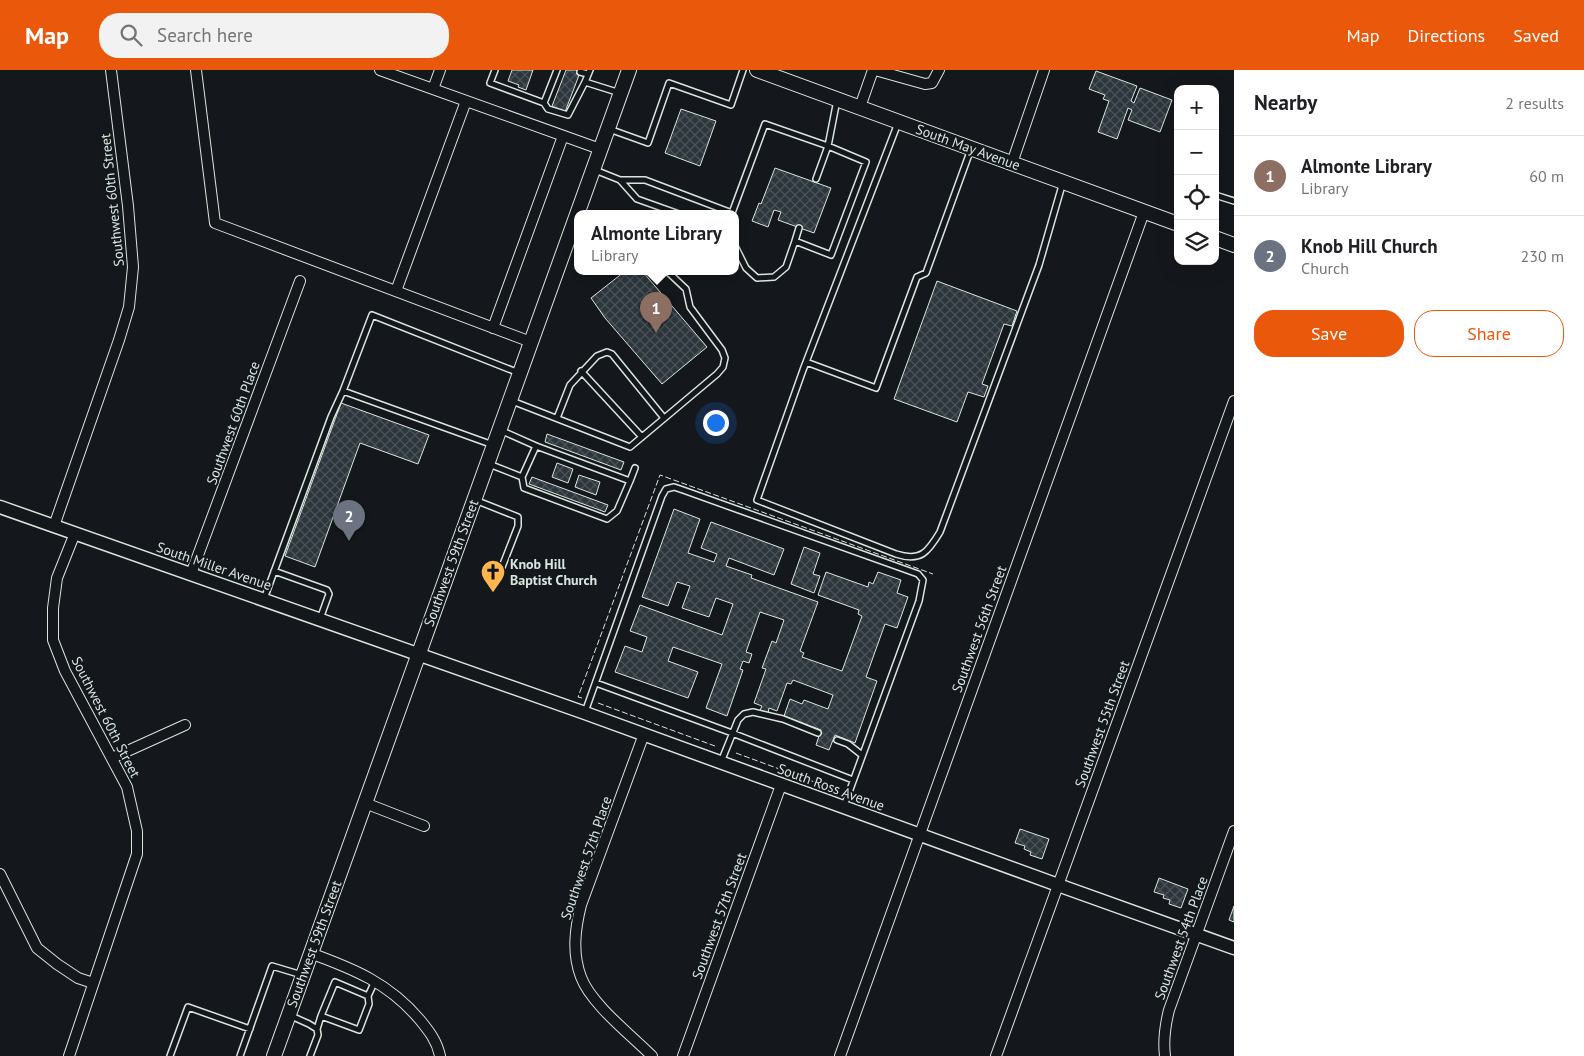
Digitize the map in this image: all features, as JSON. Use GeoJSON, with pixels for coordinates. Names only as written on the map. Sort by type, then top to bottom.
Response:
{"type":"FeatureCollection","features":[{"type":"Feature","properties":{"kind":"main road","name":"Southwest 59th Street"},"geometry":{"type":"LineString","coordinates":[[582,210],[600,149],[629,70]]}},
{"type":"Feature","properties":{"kind":"main road","name":"South May Avenue"},"geometry":{"type":"LineString","coordinates":[[757,70],[781,74],[837,99],[1174,223]]}},
{"type":"Feature","properties":{"kind":"main road"},"geometry":{"type":"LineString","coordinates":[[1219,239],[1234,245]]}},
{"type":"Feature","properties":{"kind":"main road","name":"Southwest 59th Street"},"geometry":{"type":"LineString","coordinates":[[274,1056],[509,400],[573,240]]}},
{"type":"Feature","properties":{"kind":"street","name":"Southwest 60th Street"},"geometry":{"type":"LineString","coordinates":[[54,526],[129,307],[134,267],[111,70]]}},
{"type":"Feature","properties":{"kind":"street"},"geometry":{"type":"LineString","coordinates":[[196,70],[215,223],[531,342]]}},
{"type":"Feature","properties":{"kind":"street"},"geometry":{"type":"LineString","coordinates":[[380,70],[600,149]]}},
{"type":"Feature","properties":{"kind":"street"},"geometry":{"type":"LineString","coordinates":[[433,89],[440,70]]}},
{"type":"Feature","properties":{"kind":"street"},"geometry":{"type":"LineString","coordinates":[[860,107],[874,70],[925,84],[932,83],[939,70]]}},
{"type":"Feature","properties":{"kind":"street"},"geometry":{"type":"LineString","coordinates":[[1012,163],[1044,70]]}},
{"type":"Feature","properties":{"kind":"street"},"geometry":{"type":"LineString","coordinates":[[396,291],[466,101]]}},
{"type":"Feature","properties":{"kind":"street"},"geometry":{"type":"LineString","coordinates":[[494,328],[562,136]]}},
{"type":"Feature","properties":{"kind":"street","name":"Southwest 56th Street"},"geometry":{"type":"LineString","coordinates":[[840,1056],[1144,212]]}},
{"type":"Feature","properties":{"kind":"street","name":"Southwest 60th Place"},"geometry":{"type":"LineString","coordinates":[[191,574],[300,281]]}},
{"type":"Feature","properties":{"kind":"street","name":"Southwest 55th Street"},"geometry":{"type":"LineString","coordinates":[[996,1056],[1234,400]]}},
{"type":"Feature","properties":{"kind":"street","name":"South Miller Avenue"},"geometry":{"type":"LineString","coordinates":[[0,506],[418,654]]}},
{"type":"Feature","properties":{"kind":"street","name":"Southwest 60th Street"},"geometry":{"type":"LineString","coordinates":[[69,1056],[137,854],[137,830],[127,787],[65,672],[53,640],[53,608],[57,578],[75,533]]}},
{"type":"Feature","properties":{"kind":"street","name":"South Ross Avenue"},"geometry":{"type":"LineString","coordinates":[[418,654],[585,712],[781,785],[1234,948]]}},
{"type":"Feature","properties":{"kind":"street"},"geometry":{"type":"LineString","coordinates":[[112,758],[185,725]]}},
{"type":"Feature","properties":{"kind":"street","name":"Southwest 57th Place"},"geometry":{"type":"LineString","coordinates":[[644,734],[581,905],[576,926],[575,944],[581,978],[590,992],[604,1009],[652,1056]]}},
{"type":"Feature","properties":{"kind":"street","name":"Southwest 57th Street"},"geometry":{"type":"LineString","coordinates":[[683,1056],[781,785]]}},
{"type":"Feature","properties":{"kind":"street"},"geometry":{"type":"LineString","coordinates":[[365,802],[424,826]]}},
{"type":"Feature","properties":{"kind":"street","name":"Southwest 54th Place"},"geometry":{"type":"LineString","coordinates":[[1165,1056],[1164,1028],[1234,831]]}},
{"type":"Feature","properties":{"kind":"street"},"geometry":{"type":"LineString","coordinates":[[0,874],[37,948],[78,978],[93,983]]}},
{"type":"Feature","properties":{"kind":"street"},"geometry":{"type":"LineString","coordinates":[[310,953],[353,969],[375,980],[397,996],[426,1028],[438,1045],[440,1056]]}},
{"type":"Feature","properties":{"kind":"lane"},"geometry":{"type":"LineString","coordinates":[[544,103],[557,70]]}},
{"type":"Feature","properties":{"kind":"lane"},"geometry":{"type":"LineString","coordinates":[[608,128],[648,142],[670,83],[731,105],[743,70]]}},
{"type":"Feature","properties":{"kind":"lane"},"geometry":{"type":"LineString","coordinates":[[493,71],[490,83],[544,103],[548,109],[568,115],[573,99],[582,88],[589,72],[580,72]]}},
{"type":"Feature","properties":{"kind":"lane"},"geometry":{"type":"LineString","coordinates":[[554,77],[562,80]]}},
{"type":"Feature","properties":{"kind":"lane"},"geometry":{"type":"LineString","coordinates":[[585,82],[620,93]]}},
{"type":"Feature","properties":{"kind":"lane"},"geometry":{"type":"LineString","coordinates":[[575,85],[582,88]]}},
{"type":"Feature","properties":{"kind":"lane"},"geometry":{"type":"LineString","coordinates":[[549,90],[557,93]]}},
{"type":"Feature","properties":{"kind":"lane"},"geometry":{"type":"LineString","coordinates":[[816,179],[828,146],[837,99]]}},
{"type":"Feature","properties":{"kind":"lane"},"geometry":{"type":"LineString","coordinates":[[898,121],[806,362],[757,500],[896,554],[907,558],[920,556],[930,548],[940,532],[1039,265],[1063,182]]}},
{"type":"Feature","properties":{"kind":"lane"},"geometry":{"type":"LineString","coordinates":[[733,210],[764,124],[828,146],[866,162],[831,255],[795,241]]}},
{"type":"Feature","properties":{"kind":"lane"},"geometry":{"type":"LineString","coordinates":[[806,362],[876,388],[917,277],[926,273],[972,148]]}},
{"type":"Feature","properties":{"kind":"lane"},"geometry":{"type":"LineString","coordinates":[[593,170],[620,180],[644,180],[724,210]]}},
{"type":"Feature","properties":{"kind":"lane"},"geometry":{"type":"LineString","coordinates":[[620,180],[637,199],[668,210]]}},
{"type":"Feature","properties":{"kind":"lane"},"geometry":{"type":"LineString","coordinates":[[1219,195],[1234,201]]}},
{"type":"Feature","properties":{"kind":"lane"},"geometry":{"type":"LineString","coordinates":[[739,254],[746,268],[757,278],[774,277],[786,267],[799,228]]}},
{"type":"Feature","properties":{"kind":"lane"},"geometry":{"type":"LineString","coordinates":[[509,400],[630,447],[723,367],[725,358],[722,350],[690,307],[686,289],[671,275]]}},
{"type":"Feature","properties":{"kind":"lane"},"geometry":{"type":"LineString","coordinates":[[264,599],[331,417],[372,315],[520,373]]}},
{"type":"Feature","properties":{"kind":"lane"},"geometry":{"type":"LineString","coordinates":[[557,418],[570,385],[597,356],[607,352],[612,354],[664,418]]}},
{"type":"Feature","properties":{"kind":"lane"},"geometry":{"type":"LineString","coordinates":[[581,371],[642,437]]}},
{"type":"Feature","properties":{"kind":"lane"},"geometry":{"type":"LineString","coordinates":[[343,391],[494,445]]}},
{"type":"Feature","properties":{"kind":"lane"},"geometry":{"type":"LineString","coordinates":[[499,430],[536,446],[630,480]]}},
{"type":"Feature","properties":{"kind":"lane"},"geometry":{"type":"LineString","coordinates":[[536,446],[522,478],[524,488],[608,519],[617,511],[634,468]]}},
{"type":"Feature","properties":{"kind":"lane"},"geometry":{"type":"LineString","coordinates":[[487,464],[522,478]]}},
{"type":"Feature","properties":{"kind":"lane"},"geometry":{"type":"LineString","coordinates":[[585,712],[666,489],[674,487],[683,490],[918,574],[923,580],[919,600],[843,807]]}},
{"type":"Feature","properties":{"kind":"lane"},"geometry":{"type":"LineString","coordinates":[[474,500],[518,517],[518,526],[502,567]]}},
{"type":"Feature","properties":{"kind":"lane"},"geometry":{"type":"LineString","coordinates":[[274,571],[327,590],[329,594],[320,619]]}},
{"type":"Feature","properties":{"kind":"lane"},"geometry":{"type":"LineString","coordinates":[[596,683],[853,780]]}},
{"type":"Feature","properties":{"kind":"lane"},"geometry":{"type":"LineString","coordinates":[[721,763],[738,720],[744,714],[753,712],[782,719],[818,733]]}},
{"type":"Feature","properties":{"kind":"lane"},"geometry":{"type":"LineString","coordinates":[[837,740],[848,744],[862,755]]}},
{"type":"Feature","properties":{"kind":"lane"},"geometry":{"type":"LineString","coordinates":[[240,1056],[272,966],[302,975]]}},
{"type":"Feature","properties":{"kind":"lane"},"geometry":{"type":"LineString","coordinates":[[321,1016],[359,1030],[369,1004],[368,996],[375,980]]}},
{"type":"Feature","properties":{"kind":"lane"},"geometry":{"type":"LineString","coordinates":[[310,1056],[318,1035],[317,1029],[321,1016],[335,982],[368,996]]}},
{"type":"Feature","properties":{"kind":"lane"},"geometry":{"type":"LineString","coordinates":[[170,1056],[188,1007],[250,1029]]}},
{"type":"Feature","properties":{"kind":"lane"},"geometry":{"type":"LineString","coordinates":[[288,1015],[317,1029]]}},
{"type":"Feature","properties":{"kind":"building"},"geometry":{"type":"Polygon","coordinates":[[[512,70],[533,70],[526,90],[508,81],[512,70]]]}},
{"type":"Feature","properties":{"kind":"building"},"geometry":{"type":"Polygon","coordinates":[[[566,70],[581,70],[565,112],[552,106],[566,70]]]}},
{"type":"Feature","properties":{"kind":"building"},"geometry":{"type":"Polygon","coordinates":[[[1096,71],[1137,86],[1131,101],[1134,103],[1140,88],[1172,100],[1160,132],[1128,120],[1132,110],[1128,108],[1117,139],[1098,132],[1109,101],[1103,99],[1105,95],[1089,89],[1096,71]]]}},
{"type":"Feature","properties":{"kind":"building"},"geometry":{"type":"Polygon","coordinates":[[[681,109],[716,121],[700,166],[665,153],[681,109]]]}},
{"type":"Feature","properties":{"kind":"building"},"geometry":{"type":"Polygon","coordinates":[[[775,168],[831,188],[814,233],[778,220],[781,212],[774,210],[768,227],[752,221],[775,168]]]}},
{"type":"Feature","properties":{"kind":"building"},"geometry":{"type":"Polygon","coordinates":[[[620,275],[646,275],[707,347],[662,384],[605,318],[591,298],[620,275]]]}},
{"type":"Feature","properties":{"kind":"building"},"geometry":{"type":"Polygon","coordinates":[[[937,281],[1017,311],[1012,326],[1004,324],[982,384],[988,386],[984,397],[968,392],[957,422],[894,399],[937,281]]]}},
{"type":"Feature","properties":{"kind":"building"},"geometry":{"type":"Polygon","coordinates":[[[341,403],[429,435],[418,464],[360,443],[315,567],[285,556],[341,403]]]}},
{"type":"Feature","properties":{"kind":"building"},"geometry":{"type":"Polygon","coordinates":[[[547,434],[624,462],[621,470],[545,442],[547,434]]]}},
{"type":"Feature","properties":{"kind":"building"},"geometry":{"type":"Polygon","coordinates":[[[557,463],[573,469],[568,483],[552,477],[557,463]]]}},
{"type":"Feature","properties":{"kind":"building"},"geometry":{"type":"Polygon","coordinates":[[[579,475],[600,482],[596,495],[575,487],[579,475]]]}},
{"type":"Feature","properties":{"kind":"building"},"geometry":{"type":"Polygon","coordinates":[[[532,477],[608,505],[605,512],[529,484],[532,477]]]}},
{"type":"Feature","properties":{"kind":"building"},"geometry":{"type":"Polygon","coordinates":[[[674,509],[700,519],[688,553],[714,562],[717,554],[701,548],[711,522],[784,549],[774,575],[729,558],[726,566],[752,575],[751,578],[818,602],[800,651],[804,653],[802,657],[842,671],[862,616],[858,614],[859,610],[818,595],[826,572],[868,587],[869,582],[873,584],[878,572],[901,580],[897,593],[908,597],[897,628],[885,624],[866,677],[877,681],[855,743],[835,735],[829,750],[816,745],[821,730],[784,716],[790,699],[802,704],[804,700],[828,709],[833,695],[793,680],[791,684],[787,683],[777,711],[769,708],[768,713],[760,710],[762,706],[754,703],[766,669],[762,668],[772,641],[776,643],[784,620],[760,612],[746,652],[752,654],[749,663],[743,661],[740,669],[743,670],[727,716],[706,708],[722,664],[673,647],[668,661],[698,672],[688,698],[615,672],[625,646],[642,652],[647,637],[630,631],[640,605],[722,635],[733,604],[716,598],[709,617],[682,608],[690,586],[677,582],[668,606],[642,597],[674,509]]]}},
{"type":"Feature","properties":{"kind":"building"},"geometry":{"type":"Polygon","coordinates":[[[804,547],[820,553],[813,574],[820,576],[814,593],[791,584],[804,547]]]}},
{"type":"Feature","properties":{"kind":"building"},"geometry":{"type":"Polygon","coordinates":[[[1020,829],[1049,839],[1042,859],[1030,855],[1031,852],[1024,849],[1025,846],[1015,843],[1020,829]]]}},
{"type":"Feature","properties":{"kind":"building"},"geometry":{"type":"Polygon","coordinates":[[[1159,878],[1188,889],[1181,908],[1169,904],[1170,900],[1163,898],[1164,895],[1154,892],[1159,878]]]}},
{"type":"Feature","properties":{"kind":"building"},"geometry":{"type":"Polygon","coordinates":[[[1234,906],[1234,922],[1229,920],[1234,906]]]}},
{"type":"Feature","properties":{"kind":"fence"},"geometry":{"type":"LineString","coordinates":[[582,698],[578,697],[660,475],[933,574]]}},
{"type":"Feature","properties":{"kind":"fence"},"geometry":{"type":"LineString","coordinates":[[598,703],[715,746]]}},
{"type":"Feature","properties":{"kind":"fence"},"geometry":{"type":"LineString","coordinates":[[736,753],[839,791]]}},
{"type":"Feature","properties":{"kind":"place","name":"Almonte Library"},"geometry":{"type":"Point","coordinates":[656,333]}},
{"type":"Feature","properties":{"kind":"place","name":"Knob Hill Church"},"geometry":{"type":"Point","coordinates":[349,541]}},
{"type":"Feature","properties":{"kind":"place","name":"Knob Hill Baptist Church"},"geometry":{"type":"Point","coordinates":[493,593]}}]}
